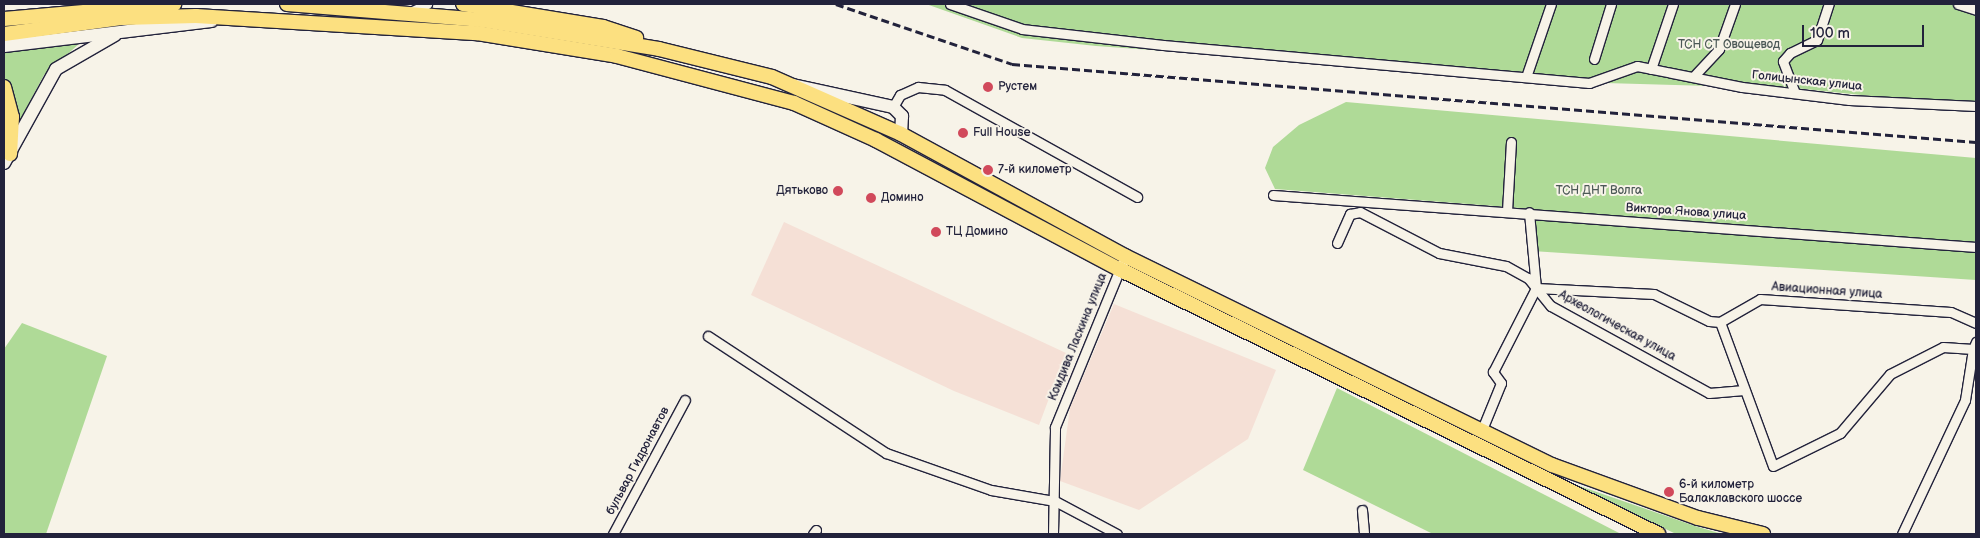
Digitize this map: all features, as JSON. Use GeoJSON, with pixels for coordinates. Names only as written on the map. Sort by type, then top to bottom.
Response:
{"type":"FeatureCollection","features":[{"type":"Feature","properties":{"kind":"main road"},"geometry":{"type":"LineString","coordinates":[[4,18],[22,15],[174,4]]}},
{"type":"Feature","properties":{"kind":"main road"},"geometry":{"type":"LineString","coordinates":[[287,4],[482,20],[659,49],[790,85],[893,107],[902,116],[901,134],[895,140],[876,140]]}},
{"type":"Feature","properties":{"kind":"main road"},"geometry":{"type":"LineString","coordinates":[[463,4],[603,27],[659,49]]}},
{"type":"Feature","properties":{"kind":"main road"},"geometry":{"type":"LineString","coordinates":[[4,46],[136,27],[240,17]]}},
{"type":"Feature","properties":{"kind":"main road"},"geometry":{"type":"LineString","coordinates":[[4,34],[123,18],[240,17],[477,33],[617,56],[794,103],[876,140],[1658,534]]}},
{"type":"Feature","properties":{"kind":"main road"},"geometry":{"type":"LineString","coordinates":[[7,159],[32,105],[56,69],[98,42],[136,27]]}},
{"type":"Feature","properties":{"kind":"main road"},"geometry":{"type":"LineString","coordinates":[[790,85],[901,134],[1122,263],[1552,466],[1698,518],[1763,534]]}},
{"type":"Feature","properties":{"kind":"main road"},"geometry":{"type":"LineString","coordinates":[[4,87],[12,117],[7,159]]}},
{"type":"Feature","properties":{"kind":"street"},"geometry":{"type":"LineString","coordinates":[[408,13],[428,4]]}},
{"type":"Feature","properties":{"kind":"street"},"geometry":{"type":"LineString","coordinates":[[950,4],[1022,29],[1526,77],[1551,4]]}},
{"type":"Feature","properties":{"kind":"street"},"geometry":{"type":"LineString","coordinates":[[1594,59],[1611,4]]}},
{"type":"Feature","properties":{"kind":"street"},"geometry":{"type":"LineString","coordinates":[[1651,68],[1673,4]]}},
{"type":"Feature","properties":{"kind":"street"},"geometry":{"type":"LineString","coordinates":[[1693,77],[1719,49],[1735,4]]}},
{"type":"Feature","properties":{"kind":"street"},"geometry":{"type":"LineString","coordinates":[[1796,93],[1783,61],[1790,53],[1818,40],[1829,4]]}},
{"type":"Feature","properties":{"kind":"street"},"geometry":{"type":"LineString","coordinates":[[1958,4],[1976,10]]}},
{"type":"Feature","properties":{"kind":"street","name":"Голицынская улица"},"geometry":{"type":"LineString","coordinates":[[1526,77],[1589,83],[1637,66],[1796,93],[1976,106]]}},
{"type":"Feature","properties":{"kind":"street"},"geometry":{"type":"LineString","coordinates":[[893,107],[900,95],[918,87],[946,90],[1137,197]]}},
{"type":"Feature","properties":{"kind":"street"},"geometry":{"type":"LineString","coordinates":[[1507,210],[1511,142]]}},
{"type":"Feature","properties":{"kind":"street","name":"Виктора Янова улица"},"geometry":{"type":"LineString","coordinates":[[1273,194],[1507,210],[1976,247]]}},
{"type":"Feature","properties":{"kind":"street","name":"Археологическая улица"},"geometry":{"type":"LineString","coordinates":[[1337,243],[1354,210],[1439,253],[1506,266],[1528,278],[1551,306],[1709,393],[1744,390]]}},
{"type":"Feature","properties":{"kind":"street"},"geometry":{"type":"LineString","coordinates":[[1481,432],[1501,383],[1493,372],[1536,288],[1529,212]]}},
{"type":"Feature","properties":{"kind":"street","name":"Комдива Ласкина улица"},"geometry":{"type":"LineString","coordinates":[[1055,501],[1055,427],[1122,263]]}},
{"type":"Feature","properties":{"kind":"street"},"geometry":{"type":"LineString","coordinates":[[1536,288],[1654,294],[1709,322],[1720,322],[1773,466],[1840,433],[1890,374],[1943,347],[1975,345],[1965,400],[1902,534]]}},
{"type":"Feature","properties":{"kind":"street","name":"Авиационная улица"},"geometry":{"type":"LineString","coordinates":[[1720,322],[1760,299],[1951,312],[1976,323]]}},
{"type":"Feature","properties":{"kind":"street"},"geometry":{"type":"LineString","coordinates":[[708,336],[886,453],[991,490],[1055,501],[1117,534]]}},
{"type":"Feature","properties":{"kind":"street","name":"бульвар Гидронавтов"},"geometry":{"type":"LineString","coordinates":[[613,534],[685,400]]}},
{"type":"Feature","properties":{"kind":"street"},"geometry":{"type":"LineString","coordinates":[[1053,534],[1055,501]]}},
{"type":"Feature","properties":{"kind":"street"},"geometry":{"type":"LineString","coordinates":[[1362,510],[1364,534]]}},
{"type":"Feature","properties":{"kind":"shaded area"},"geometry":{"type":"Polygon","coordinates":[[[784,222],[1066,353],[1039,425],[954,391],[751,295],[784,222]]]}},
{"type":"Feature","properties":{"kind":"shaded area"},"geometry":{"type":"Polygon","coordinates":[[[1114,304],[1276,370],[1248,439],[1139,510],[1060,481],[1070,408],[1114,304]]]}},
{"type":"Feature","properties":{"kind":"green space","name":"ТСН СТ Овощевод"},"geometry":{"type":"Polygon","coordinates":[[[926,4],[1832,4],[1821,39],[1779,64],[1784,88],[1605,83],[1096,46],[1022,38],[926,4]]]}},
{"type":"Feature","properties":{"kind":"green space"},"geometry":{"type":"Polygon","coordinates":[[[1835,4],[1976,4],[1976,107],[1785,87],[1791,57],[1823,41],[1835,4]]]}},
{"type":"Feature","properties":{"kind":"green space"},"geometry":{"type":"Polygon","coordinates":[[[80,43],[44,75],[20,120],[4,80],[4,51],[80,43]]]}},
{"type":"Feature","properties":{"kind":"green space","name":"ТСН ДНТ Волга"},"geometry":{"type":"Polygon","coordinates":[[[1346,102],[1976,158],[1976,280],[1532,251],[1533,209],[1275,189],[1265,168],[1273,147],[1299,125],[1346,102]]]}},
{"type":"Feature","properties":{"kind":"green space"},"geometry":{"type":"Polygon","coordinates":[[[22,323],[107,356],[46,534],[4,534],[4,349],[22,323]]]}},
{"type":"Feature","properties":{"kind":"green space"},"geometry":{"type":"Polygon","coordinates":[[[1337,388],[1621,534],[1433,534],[1303,470],[1337,388]]]}},
{"type":"Feature","properties":{"kind":"green space"},"geometry":{"type":"Polygon","coordinates":[[[1568,482],[1695,526],[1722,534],[1676,534],[1568,482]]]}},
{"type":"Feature","properties":{"kind":"railway"},"geometry":{"type":"LineString","coordinates":[[836,4],[1012,64],[1976,142]]}},
{"type":"Feature","properties":{"kind":"place","name":"Рустем"},"geometry":{"type":"Point","coordinates":[988,87]}},
{"type":"Feature","properties":{"kind":"place","name":"Full House"},"geometry":{"type":"Point","coordinates":[963,133]}},
{"type":"Feature","properties":{"kind":"place","name":"7-й километр"},"geometry":{"type":"Point","coordinates":[988,170]}},
{"type":"Feature","properties":{"kind":"place","name":"Дятьково"},"geometry":{"type":"Point","coordinates":[838,191]}},
{"type":"Feature","properties":{"kind":"place","name":"Домино"},"geometry":{"type":"Point","coordinates":[871,198]}},
{"type":"Feature","properties":{"kind":"place","name":"ТЦ Домино"},"geometry":{"type":"Point","coordinates":[936,232]}},
{"type":"Feature","properties":{"kind":"place","name":"6-й километр Балаклавского шоccе"},"geometry":{"type":"Point","coordinates":[1669,492]}}]}
